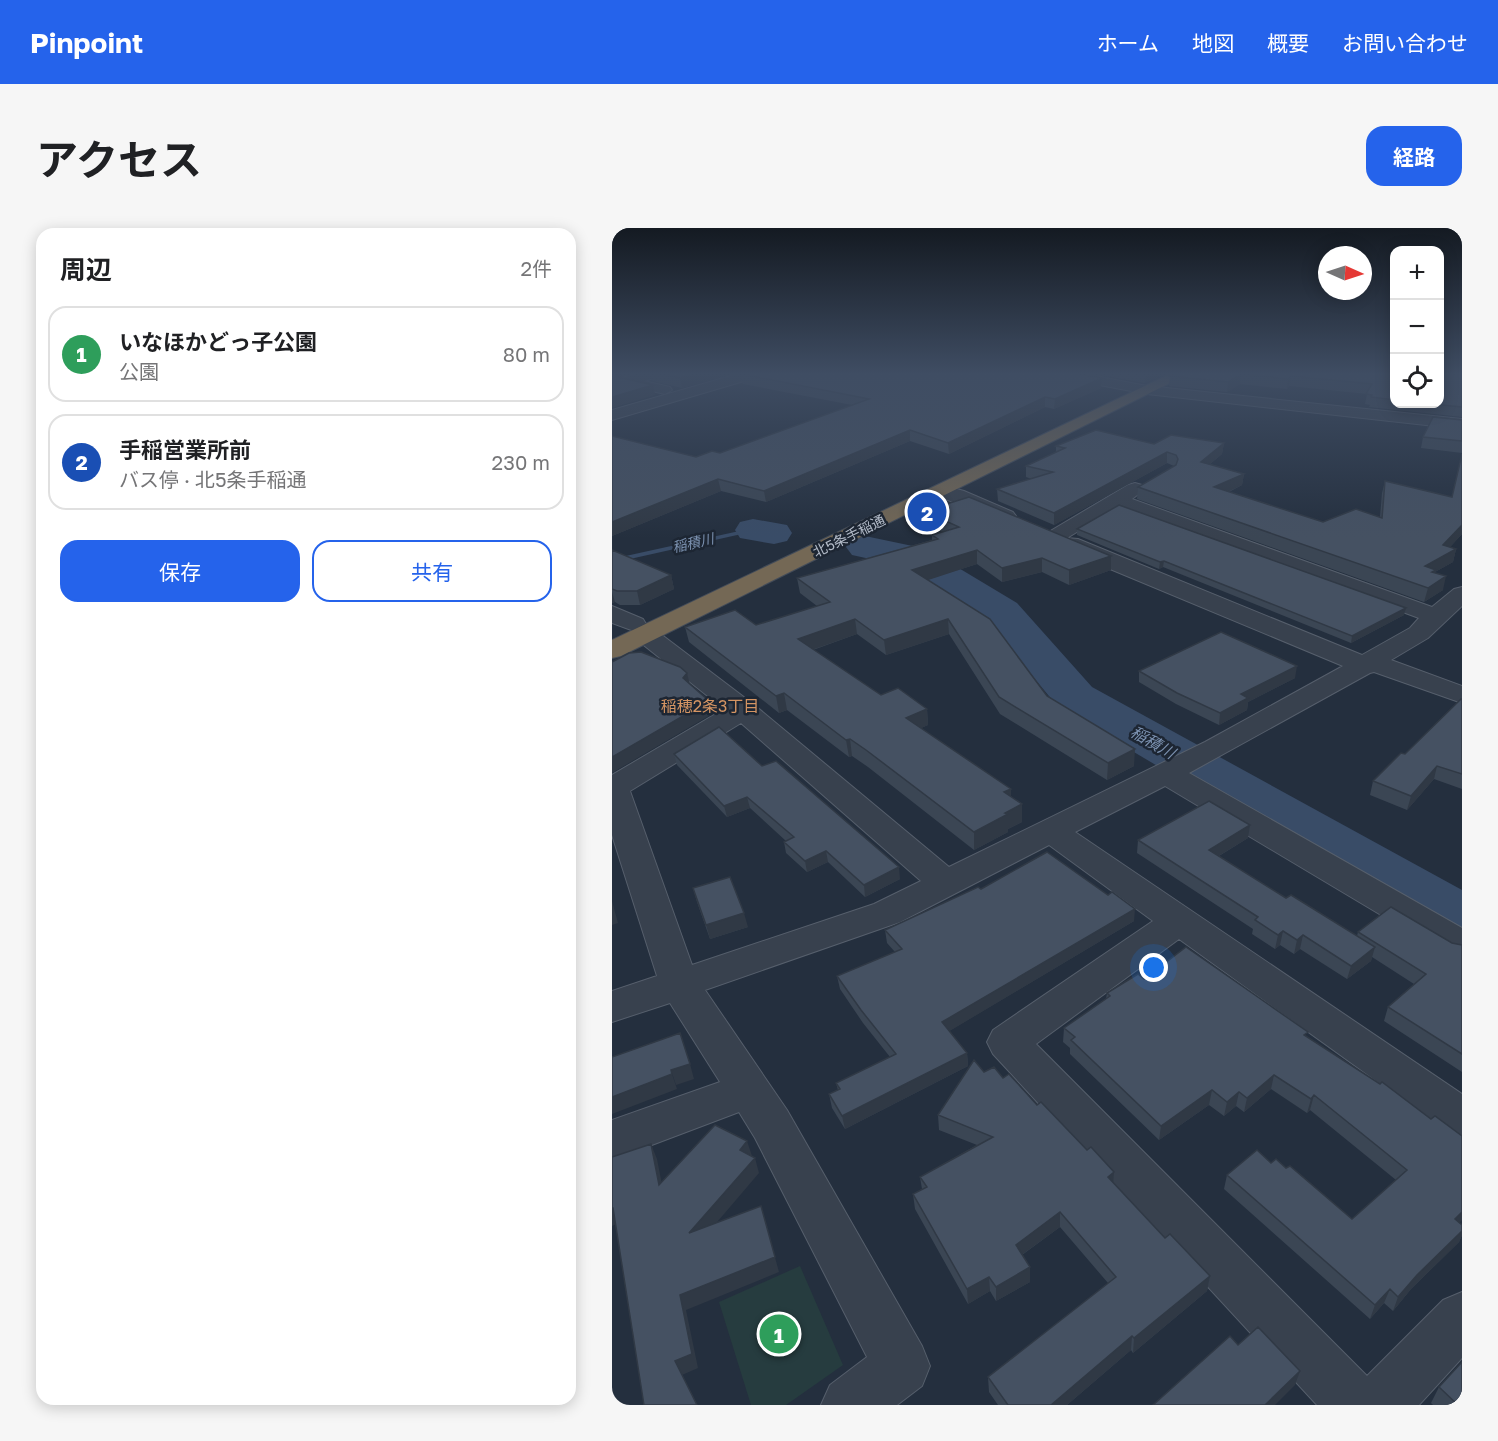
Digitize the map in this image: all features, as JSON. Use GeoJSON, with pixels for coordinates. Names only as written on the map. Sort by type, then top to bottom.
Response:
{"type":"FeatureCollection","features":[{"type":"Feature","properties":{"kind":"highway","name":"北5条手稲通"},"geometry":{"type":"LineString","coordinates":[[612,650],[630,631],[1059,428]]}},
{"type":"Feature","properties":{"kind":"highway","name":"北5条手稲通"},"geometry":{"type":"LineString","coordinates":[[630,631],[942,491],[1065,428]]}},
{"type":"Feature","properties":{"kind":"street"},"geometry":{"type":"LineString","coordinates":[[1054,537],[1149,481]]}},
{"type":"Feature","properties":{"kind":"street"},"geometry":{"type":"LineString","coordinates":[[942,491],[957,495],[1054,537],[1368,664],[1462,695]]}},
{"type":"Feature","properties":{"kind":"street"},"geometry":{"type":"LineString","coordinates":[[1116,500],[1435,616]]}},
{"type":"Feature","properties":{"kind":"street"},"geometry":{"type":"LineString","coordinates":[[612,1007],[886,914],[1216,748],[1368,664],[1419,633],[1435,616],[1462,594]]}},
{"type":"Feature","properties":{"kind":"street"},"geometry":{"type":"LineString","coordinates":[[612,613],[630,631],[743,710],[946,883]]}},
{"type":"Feature","properties":{"kind":"street"},"geometry":{"type":"LineString","coordinates":[[743,710],[612,788],[679,984],[771,1124],[902,1366],[850,1405]]}},
{"type":"Feature","properties":{"kind":"street"},"geometry":{"type":"LineString","coordinates":[[1170,771],[1462,945]]}},
{"type":"Feature","properties":{"kind":"street"},"geometry":{"type":"LineString","coordinates":[[1051,831],[1462,1118]]}},
{"type":"Feature","properties":{"kind":"street"},"geometry":{"type":"LineString","coordinates":[[1179,921],[1008,1042],[1356,1405]]}},
{"type":"Feature","properties":{"kind":"street"},"geometry":{"type":"LineString","coordinates":[[612,1140],[749,1090]]}},
{"type":"Feature","properties":{"kind":"street"},"geometry":{"type":"LineString","coordinates":[[1379,1405],[1462,1320]]}},
{"type":"Feature","properties":{"kind":"green space"},"geometry":{"type":"Polygon","coordinates":[[[800,1266],[843,1365],[786,1405],[751,1405],[719,1302],[800,1266]]]}},
{"type":"Feature","properties":{"kind":"building"},"geometry":{"type":"Polygon","coordinates":[[[789,428],[980,428],[948,443],[910,430],[764,491],[718,479],[612,522],[612,436],[696,457],[712,451],[720,453],[789,428]]]}},
{"type":"Feature","properties":{"kind":"building"},"geometry":{"type":"Polygon","coordinates":[[[1428,428],[1462,428],[1462,441],[1423,437],[1428,428]]]}},
{"type":"Feature","properties":{"kind":"building"},"geometry":{"type":"Polygon","coordinates":[[[1096,430],[1154,444],[1171,435],[1224,443],[1201,462],[1244,474],[1214,487],[1323,522],[1356,509],[1382,518],[1385,481],[1452,497],[1462,454],[1462,525],[1443,545],[1456,549],[1425,566],[1436,570],[1432,572],[1446,576],[1428,588],[1138,487],[1176,465],[1178,459],[1176,455],[1167,452],[1054,513],[997,489],[1053,472],[1026,466],[1065,448],[1056,446],[1096,430]]]}},
{"type":"Feature","properties":{"kind":"building"},"geometry":{"type":"Polygon","coordinates":[[[969,497],[1111,556],[1069,570],[1042,558],[1002,568],[977,550],[912,570],[990,619],[1047,696],[1135,749],[1108,763],[999,697],[948,619],[884,640],[855,619],[798,639],[881,695],[898,688],[927,709],[906,718],[1011,789],[1004,792],[1022,804],[974,832],[866,750],[850,739],[846,740],[784,693],[776,696],[685,627],[735,610],[756,625],[830,602],[797,578],[938,539],[932,535],[959,527],[924,511],[969,497]]]}},
{"type":"Feature","properties":{"kind":"building"},"geometry":{"type":"Polygon","coordinates":[[[1119,505],[1406,608],[1352,636],[1077,529],[1119,505]]]}},
{"type":"Feature","properties":{"kind":"building"},"geometry":{"type":"Polygon","coordinates":[[[612,550],[671,575],[637,591],[612,589],[612,550]]]}},
{"type":"Feature","properties":{"kind":"building"},"geometry":{"type":"Polygon","coordinates":[[[1221,632],[1297,666],[1241,694],[1248,698],[1220,713],[1177,693],[1139,671],[1221,632]]]}},
{"type":"Feature","properties":{"kind":"building"},"geometry":{"type":"Polygon","coordinates":[[[641,652],[680,667],[687,673],[683,678],[709,701],[612,757],[612,662],[629,653],[641,652]]]}},
{"type":"Feature","properties":{"kind":"building"},"geometry":{"type":"Polygon","coordinates":[[[1461,699],[1462,774],[1437,766],[1411,796],[1373,781],[1401,753],[1405,754],[1461,699]]]}},
{"type":"Feature","properties":{"kind":"building"},"geometry":{"type":"Polygon","coordinates":[[[719,727],[762,766],[776,761],[899,867],[864,885],[826,851],[805,861],[784,842],[794,837],[747,797],[724,806],[674,754],[719,727]]]}},
{"type":"Feature","properties":{"kind":"building"},"geometry":{"type":"Polygon","coordinates":[[[1209,801],[1250,825],[1209,850],[1286,898],[1291,895],[1375,947],[1351,966],[1303,935],[1297,940],[1283,931],[1278,935],[1255,920],[1258,917],[1138,840],[1209,801]]]}},
{"type":"Feature","properties":{"kind":"building"},"geometry":{"type":"Polygon","coordinates":[[[1047,852],[1108,895],[1112,892],[1135,909],[942,1022],[967,1053],[842,1116],[829,1094],[840,1089],[836,1083],[896,1054],[837,976],[902,949],[885,930],[978,887],[981,889],[1047,852]]]}},
{"type":"Feature","properties":{"kind":"building"},"geometry":{"type":"Polygon","coordinates":[[[730,877],[744,913],[706,925],[693,888],[730,877]]]}},
{"type":"Feature","properties":{"kind":"building"},"geometry":{"type":"Polygon","coordinates":[[[1391,907],[1452,943],[1462,945],[1462,1054],[1388,1007],[1426,974],[1358,932],[1391,907]]]}},
{"type":"Feature","properties":{"kind":"building"},"geometry":{"type":"Polygon","coordinates":[[[1186,947],[1308,1032],[1304,1035],[1380,1084],[1382,1082],[1431,1119],[1435,1116],[1462,1136],[1462,1212],[1455,1219],[1462,1225],[1462,1231],[1398,1297],[1390,1289],[1375,1305],[1227,1175],[1257,1150],[1271,1163],[1276,1159],[1286,1168],[1290,1166],[1352,1219],[1407,1170],[1314,1095],[1311,1099],[1274,1075],[1247,1098],[1239,1092],[1227,1102],[1212,1090],[1161,1126],[1071,1040],[1075,1037],[1064,1028],[1110,996],[1107,993],[1138,974],[1144,979],[1186,947]]]}},
{"type":"Feature","properties":{"kind":"building"},"geometry":{"type":"Polygon","coordinates":[[[680,1033],[690,1064],[671,1070],[672,1074],[612,1097],[612,1057],[680,1033]]]}},
{"type":"Feature","properties":{"kind":"building"},"geometry":{"type":"Polygon","coordinates":[[[974,1060],[984,1072],[994,1067],[1003,1078],[1009,1074],[1037,1105],[1041,1102],[1087,1150],[1091,1147],[1114,1172],[1108,1177],[1165,1238],[1170,1234],[1210,1276],[1134,1338],[1132,1336],[1051,1405],[1008,1405],[988,1377],[1116,1277],[1060,1212],[1016,1245],[1030,1267],[996,1287],[989,1277],[967,1289],[913,1194],[927,1187],[920,1177],[993,1137],[938,1115],[974,1060]]]}},
{"type":"Feature","properties":{"kind":"building"},"geometry":{"type":"Polygon","coordinates":[[[715,1125],[747,1141],[740,1150],[755,1158],[689,1233],[761,1206],[775,1257],[680,1295],[692,1354],[675,1361],[697,1405],[644,1405],[612,1208],[612,1157],[651,1144],[659,1185],[715,1125]]]}},
{"type":"Feature","properties":{"kind":"building"},"geometry":{"type":"Polygon","coordinates":[[[1258,1327],[1300,1371],[1265,1405],[1153,1405],[1230,1336],[1238,1345],[1258,1327]]]}},
{"type":"Feature","properties":{"kind":"building"},"geometry":{"type":"Polygon","coordinates":[[[1462,1362],[1462,1405],[1458,1405],[1439,1387],[1462,1362]]]}},
{"type":"Feature","properties":{"kind":"waterway","name":"稲積川"},"geometry":{"type":"LineString","coordinates":[[612,561],[753,530]]}},
{"type":"Feature","properties":{"kind":"waterway","name":"稲積川"},"geometry":{"type":"LineString","coordinates":[[753,530],[774,533]]}},
{"type":"Feature","properties":{"kind":"waterway","name":"稲積川"},"geometry":{"type":"LineString","coordinates":[[865,547],[914,557],[1002,612],[1075,697],[1462,918]]}},
{"type":"Feature","properties":{"kind":"place","name":"手稲営業所前"},"geometry":{"type":"Point","coordinates":[927,512]}},
{"type":"Feature","properties":{"kind":"place","name":"いなほかどっ子公園"},"geometry":{"type":"Point","coordinates":[779,1334]}},
{"type":"Feature","properties":{"kind":"district","name":"稲穂2条3丁目"},"geometry":{"type":"Point","coordinates":[710,706]}}]}
